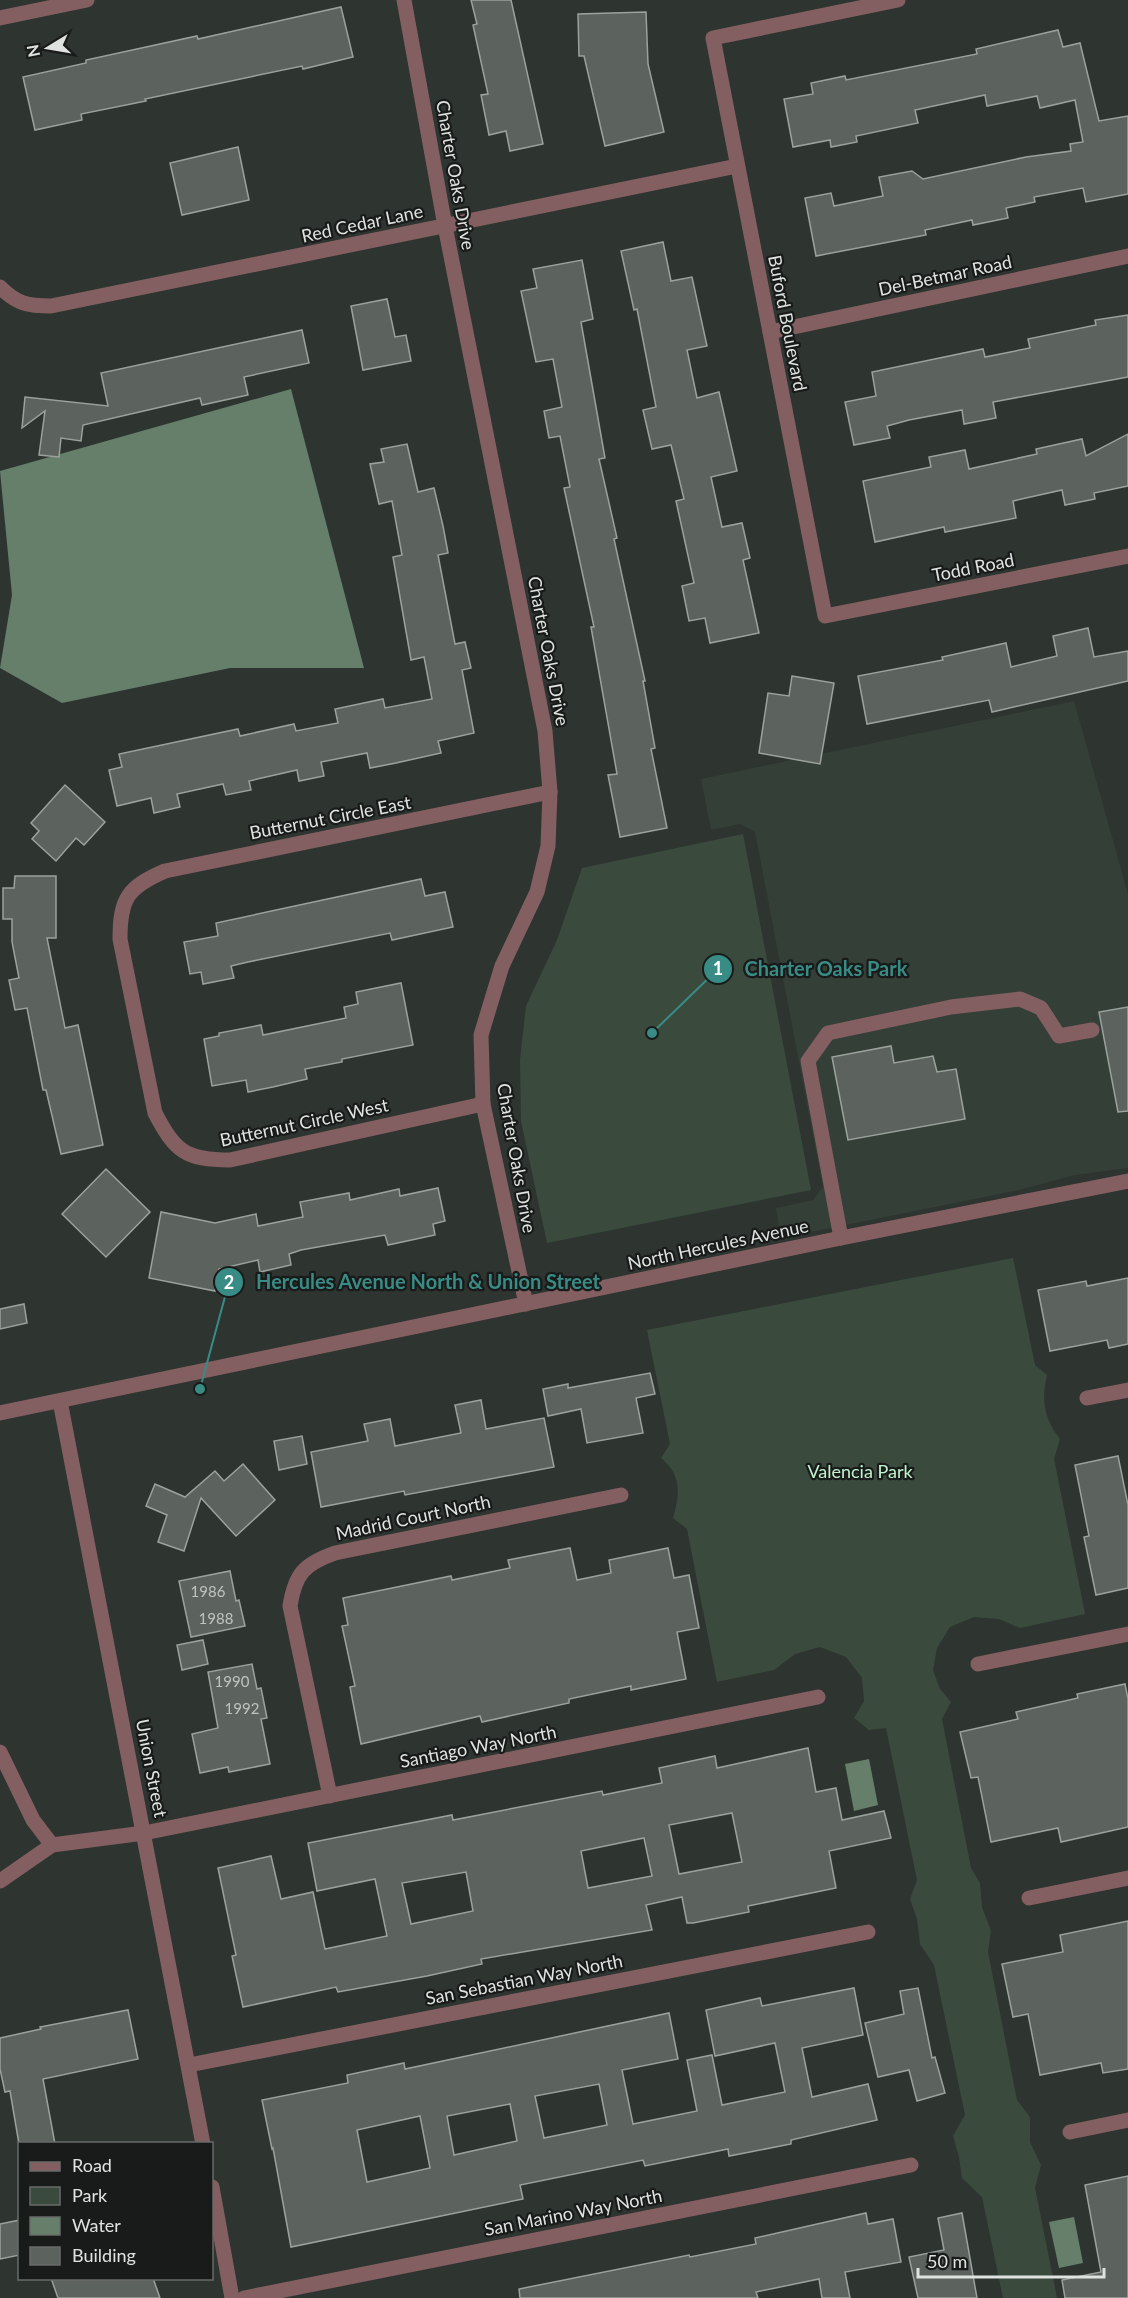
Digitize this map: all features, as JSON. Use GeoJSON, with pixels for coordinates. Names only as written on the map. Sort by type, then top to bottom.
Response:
{"type":"FeatureCollection","features":[{"type":"Feature","properties":{"kind":"street"},"geometry":{"type":"LineString","coordinates":[[0,18],[87,0]]}},
{"type":"Feature","properties":{"kind":"street","name":"Charter Oaks Drive"},"geometry":{"type":"LineString","coordinates":[[404,0],[445,226],[545,731],[550,792],[548,846],[537,892],[502,966],[481,1035],[483,1104],[526,1304]]}},
{"type":"Feature","properties":{"kind":"street","name":"Buford Boulevard"},"geometry":{"type":"LineString","coordinates":[[825,616],[713,38],[898,0]]}},
{"type":"Feature","properties":{"kind":"street","name":"Red Cedar Lane"},"geometry":{"type":"LineString","coordinates":[[0,287],[11,298],[31,306],[51,306],[736,166]]}},
{"type":"Feature","properties":{"kind":"street","name":"Del-Betmar Road"},"geometry":{"type":"LineString","coordinates":[[770,332],[1128,256]]}},
{"type":"Feature","properties":{"kind":"street","name":"Todd Road"},"geometry":{"type":"LineString","coordinates":[[825,616],[1128,556]]}},
{"type":"Feature","properties":{"kind":"street","name":"Butternut Circle East"},"geometry":{"type":"LineString","coordinates":[[126,898],[142,880],[165,870],[550,792]]}},
{"type":"Feature","properties":{"kind":"street","name":"Butternut Circle West"},"geometry":{"type":"LineString","coordinates":[[126,898],[120,918],[120,939],[154,1113],[166,1136],[184,1153],[205,1160],[230,1160],[483,1104]]}},
{"type":"Feature","properties":{"kind":"street"},"geometry":{"type":"LineString","coordinates":[[841,1238],[808,1061],[828,1032],[951,1006],[1020,999],[1041,1008],[1059,1036],[1092,1030]]}},
{"type":"Feature","properties":{"kind":"street","name":"North Hercules Avenue"},"geometry":{"type":"LineString","coordinates":[[0,1413],[841,1238],[1128,1181]]}},
{"type":"Feature","properties":{"kind":"street"},"geometry":{"type":"LineString","coordinates":[[1087,1398],[1128,1390]]}},
{"type":"Feature","properties":{"kind":"street","name":"Union Street"},"geometry":{"type":"LineString","coordinates":[[60,1401],[203,2142]]}},
{"type":"Feature","properties":{"kind":"street","name":"Madrid Court North"},"geometry":{"type":"LineString","coordinates":[[330,1796],[290,1606],[294,1586],[304,1570],[319,1559],[335,1553],[621,1495]]}},
{"type":"Feature","properties":{"kind":"street"},"geometry":{"type":"LineString","coordinates":[[978,1664],[1128,1634]]}},
{"type":"Feature","properties":{"kind":"street","name":"Santiago Way North"},"geometry":{"type":"LineString","coordinates":[[52,1845],[144,1833],[818,1697]]}},
{"type":"Feature","properties":{"kind":"street"},"geometry":{"type":"LineString","coordinates":[[0,1752],[33,1820],[52,1845],[0,1881]]}},
{"type":"Feature","properties":{"kind":"street"},"geometry":{"type":"LineString","coordinates":[[1029,1898],[1128,1878]]}},
{"type":"Feature","properties":{"kind":"street","name":"San Sebastian Way North"},"geometry":{"type":"LineString","coordinates":[[189,2064],[868,1932]]}},
{"type":"Feature","properties":{"kind":"street"},"geometry":{"type":"LineString","coordinates":[[1070,2132],[1128,2120]]}},
{"type":"Feature","properties":{"kind":"street","name":"San Marino Way North"},"geometry":{"type":"LineString","coordinates":[[244,2298],[911,2165]]}},
{"type":"Feature","properties":{"kind":"street"},"geometry":{"type":"LineString","coordinates":[[213,2193],[232,2298]]}},
{"type":"Feature","properties":{"kind":"shaded area"},"geometry":{"type":"Polygon","coordinates":[[[1074,701],[1128,894],[1128,1168],[1075,1175],[1019,1190],[781,1238],[776,1208],[813,1200],[823,1187],[755,832],[740,824],[711,830],[701,779],[1074,701]]]}},
{"type":"Feature","properties":{"kind":"green space"},"geometry":{"type":"Polygon","coordinates":[[[743,834],[811,1190],[547,1243],[521,1121],[520,1060],[526,1006],[557,940],[582,868],[743,834]]]}},
{"type":"Feature","properties":{"kind":"green space","name":"Valencia Park"},"geometry":{"type":"Polygon","coordinates":[[[1013,1258],[1035,1365],[1047,1375],[1044,1401],[1047,1417],[1060,1439],[1054,1459],[1085,1614],[1020,1628],[999,1619],[974,1617],[950,1627],[937,1648],[933,1670],[940,1689],[951,1702],[942,1719],[971,1868],[980,1883],[982,1907],[991,1931],[988,1952],[1017,2100],[1030,2117],[1030,2142],[1041,2165],[1035,2188],[1057,2298],[1003,2298],[982,2197],[962,2178],[953,2136],[965,2115],[934,1965],[920,1944],[917,1919],[910,1899],[917,1880],[886,1728],[869,1730],[854,1718],[864,1701],[862,1678],[846,1657],[820,1647],[795,1654],[774,1670],[717,1682],[687,1529],[673,1518],[678,1485],[673,1471],[661,1458],[670,1444],[647,1330],[1013,1258]]]}},
{"type":"Feature","properties":{"kind":"water"},"geometry":{"type":"Polygon","coordinates":[[[291,389],[364,668],[230,668],[62,703],[0,668],[12,595],[0,471],[291,389]]]}},
{"type":"Feature","properties":{"kind":"water"},"geometry":{"type":"Polygon","coordinates":[[[869,1759],[878,1805],[854,1811],[845,1764],[869,1759]]]}},
{"type":"Feature","properties":{"kind":"water"},"geometry":{"type":"Polygon","coordinates":[[[1074,2217],[1083,2263],[1059,2268],[1049,2222],[1074,2217]]]}},
{"type":"Feature","properties":{"kind":"building"},"geometry":{"type":"Polygon","coordinates":[[[471,0],[511,0],[543,144],[510,151],[506,131],[489,135],[481,95],[488,94],[473,25],[477,24],[471,0]]]}},
{"type":"Feature","properties":{"kind":"building"},"geometry":{"type":"Polygon","coordinates":[[[341,7],[353,57],[303,69],[302,66],[145,99],[146,101],[81,114],[82,120],[35,130],[23,77],[86,63],[86,60],[197,36],[198,39],[341,7]]]}},
{"type":"Feature","properties":{"kind":"building"},"geometry":{"type":"Polygon","coordinates":[[[646,12],[648,64],[664,132],[605,146],[584,56],[579,56],[578,14],[646,12]]]}},
{"type":"Feature","properties":{"kind":"building"},"geometry":{"type":"Polygon","coordinates":[[[1058,30],[1063,47],[1080,43],[1099,121],[1128,116],[1128,194],[1086,202],[1083,188],[1034,197],[1035,202],[1006,208],[1008,218],[973,225],[972,220],[925,230],[926,235],[816,256],[805,198],[831,193],[834,206],[883,196],[879,177],[912,171],[923,179],[1026,157],[1071,151],[1070,144],[1083,142],[1075,100],[1040,108],[1037,96],[987,106],[985,95],[915,110],[918,123],[856,136],[857,142],[831,147],[830,140],[793,147],[784,99],[813,94],[811,83],[845,76],[846,80],[977,54],[976,49],[1058,30]]]}},
{"type":"Feature","properties":{"kind":"building"},"geometry":{"type":"Polygon","coordinates":[[[238,147],[249,200],[182,215],[170,163],[238,147]]]}},
{"type":"Feature","properties":{"kind":"building"},"geometry":{"type":"Polygon","coordinates":[[[663,242],[671,281],[692,277],[707,346],[687,350],[697,398],[719,392],[737,471],[711,477],[722,527],[742,523],[750,558],[743,560],[759,633],[710,643],[705,618],[689,621],[682,586],[694,583],[676,501],[684,499],[671,445],[652,449],[643,410],[656,407],[637,309],[634,310],[621,251],[663,242]]]}},
{"type":"Feature","properties":{"kind":"building"},"geometry":{"type":"Polygon","coordinates":[[[582,260],[593,319],[581,322],[605,458],[599,459],[645,681],[643,681],[655,748],[651,749],[667,828],[620,837],[608,775],[617,774],[591,627],[594,627],[564,488],[570,487],[560,436],[549,438],[544,411],[562,407],[553,359],[536,362],[521,291],[537,288],[533,269],[582,260]]]}},
{"type":"Feature","properties":{"kind":"building"},"geometry":{"type":"Polygon","coordinates":[[[387,299],[395,337],[406,335],[411,361],[363,370],[351,306],[387,299]]]}},
{"type":"Feature","properties":{"kind":"building"},"geometry":{"type":"Polygon","coordinates":[[[1128,315],[1128,377],[993,402],[996,418],[964,424],[962,410],[909,420],[887,426],[890,438],[854,445],[845,402],[876,396],[872,372],[983,349],[985,357],[1030,348],[1028,339],[1096,325],[1095,320],[1128,315]]]}},
{"type":"Feature","properties":{"kind":"building"},"geometry":{"type":"Polygon","coordinates":[[[302,330],[309,363],[244,377],[248,395],[202,405],[200,398],[83,425],[81,441],[61,438],[59,457],[39,455],[45,411],[22,428],[25,397],[108,406],[101,373],[302,330]]]}},
{"type":"Feature","properties":{"kind":"building"},"geometry":{"type":"Polygon","coordinates":[[[1128,434],[1128,486],[1094,493],[1095,499],[1065,505],[1062,490],[1013,501],[1016,518],[945,532],[944,527],[875,542],[863,481],[931,467],[929,457],[965,450],[969,469],[1037,454],[1036,449],[1082,439],[1086,456],[1128,434]]]}},
{"type":"Feature","properties":{"kind":"building"},"geometry":{"type":"Polygon","coordinates":[[[407,444],[418,492],[434,488],[443,526],[448,553],[438,555],[455,644],[465,642],[471,668],[462,670],[474,733],[438,741],[441,753],[396,763],[370,768],[367,753],[321,762],[324,776],[299,781],[297,770],[249,781],[251,790],[226,795],[223,784],[177,794],[180,807],[154,813],[151,798],[117,806],[109,770],[122,767],[119,754],[238,729],[240,736],[294,724],[296,731],[338,723],[335,709],[383,699],[385,708],[432,699],[424,657],[411,660],[393,557],[402,555],[392,501],[379,504],[370,464],[384,462],[381,449],[407,444]]]}},
{"type":"Feature","properties":{"kind":"building"},"geometry":{"type":"Polygon","coordinates":[[[1088,628],[1094,657],[1128,651],[1128,681],[992,712],[989,700],[867,724],[858,676],[943,660],[942,657],[1006,643],[1011,667],[1057,656],[1053,636],[1088,628]]]}},
{"type":"Feature","properties":{"kind":"building"},"geometry":{"type":"Polygon","coordinates":[[[792,676],[834,683],[820,764],[759,753],[768,693],[789,696],[792,676]]]}},
{"type":"Feature","properties":{"kind":"building"},"geometry":{"type":"Polygon","coordinates":[[[65,785],[105,822],[84,845],[76,838],[56,861],[32,839],[39,831],[31,823],[65,785]]]}},
{"type":"Feature","properties":{"kind":"building"},"geometry":{"type":"Polygon","coordinates":[[[15,876],[56,876],[56,938],[47,938],[65,1028],[78,1025],[103,1145],[61,1154],[46,1090],[43,1090],[27,1008],[15,1010],[9,980],[19,978],[12,942],[12,919],[3,919],[3,888],[14,888],[15,876]]]}},
{"type":"Feature","properties":{"kind":"building"},"geometry":{"type":"Polygon","coordinates":[[[421,879],[425,896],[445,892],[453,927],[392,940],[390,933],[248,962],[231,966],[234,978],[203,984],[201,972],[190,974],[184,942],[218,936],[216,923],[421,879]]]}},
{"type":"Feature","properties":{"kind":"building"},"geometry":{"type":"Polygon","coordinates":[[[401,983],[413,1045],[305,1069],[307,1079],[273,1087],[248,1092],[246,1080],[212,1086],[204,1039],[219,1036],[219,1033],[261,1025],[263,1035],[346,1018],[344,1007],[358,1004],[356,992],[401,983]]]}},
{"type":"Feature","properties":{"kind":"building"},"geometry":{"type":"Polygon","coordinates":[[[1128,1007],[1128,1111],[1118,1112],[1099,1012],[1128,1007]]]}},
{"type":"Feature","properties":{"kind":"building"},"geometry":{"type":"Polygon","coordinates":[[[891,1046],[894,1063],[933,1056],[937,1072],[956,1069],[965,1119],[848,1140],[832,1057],[891,1046]]]}},
{"type":"Feature","properties":{"kind":"building"},"geometry":{"type":"Polygon","coordinates":[[[106,1169],[150,1212],[106,1257],[62,1214],[106,1169]]]}},
{"type":"Feature","properties":{"kind":"building"},"geometry":{"type":"Polygon","coordinates":[[[438,1188],[445,1221],[433,1224],[435,1235],[388,1245],[385,1235],[301,1250],[289,1254],[291,1265],[260,1272],[258,1260],[219,1269],[215,1291],[149,1278],[161,1212],[215,1223],[256,1214],[258,1226],[303,1217],[300,1202],[349,1193],[350,1200],[399,1189],[400,1196],[438,1188]]]}},
{"type":"Feature","properties":{"kind":"building"},"geometry":{"type":"Polygon","coordinates":[[[1128,1278],[1128,1344],[1109,1348],[1107,1340],[1050,1351],[1038,1290],[1086,1281],[1087,1286],[1128,1278]]]}},
{"type":"Feature","properties":{"kind":"building"},"geometry":{"type":"Polygon","coordinates":[[[24,1304],[27,1323],[0,1329],[0,1309],[24,1304]]]}},
{"type":"Feature","properties":{"kind":"building"},"geometry":{"type":"Polygon","coordinates":[[[650,1373],[655,1394],[636,1398],[643,1433],[587,1443],[581,1409],[548,1416],[543,1389],[568,1384],[568,1388],[650,1373]]]}},
{"type":"Feature","properties":{"kind":"building"},"geometry":{"type":"Polygon","coordinates":[[[481,1400],[486,1429],[544,1418],[554,1467],[405,1495],[404,1491],[321,1507],[311,1452],[368,1441],[364,1424],[390,1419],[395,1446],[461,1433],[455,1405],[481,1400]]]}},
{"type":"Feature","properties":{"kind":"building"},"geometry":{"type":"Polygon","coordinates":[[[302,1436],[307,1464],[279,1470],[274,1441],[302,1436]]]}},
{"type":"Feature","properties":{"kind":"building"},"geometry":{"type":"Polygon","coordinates":[[[1118,1456],[1128,1505],[1128,1588],[1096,1595],[1084,1537],[1089,1536],[1075,1465],[1118,1456]]]}},
{"type":"Feature","properties":{"kind":"building"},"geometry":{"type":"Polygon","coordinates":[[[243,1464],[275,1500],[236,1536],[201,1498],[184,1551],[158,1542],[167,1515],[146,1506],[155,1484],[185,1497],[215,1471],[224,1481],[243,1464]]]}},
{"type":"Feature","properties":{"kind":"building"},"geometry":{"type":"Polygon","coordinates":[[[570,1548],[577,1580],[611,1573],[609,1560],[668,1548],[674,1578],[689,1575],[699,1628],[677,1632],[686,1679],[631,1690],[631,1686],[569,1699],[569,1703],[482,1722],[480,1716],[361,1744],[350,1687],[355,1686],[342,1626],[348,1625],[343,1598],[451,1576],[452,1580],[510,1568],[508,1560],[570,1548]]]}},
{"type":"Feature","properties":{"kind":"building"},"geometry":{"type":"Polygon","coordinates":[[[230,1571],[236,1601],[239,1600],[245,1626],[191,1637],[179,1581],[230,1571]]]}},
{"type":"Feature","properties":{"kind":"building"},"geometry":{"type":"Polygon","coordinates":[[[203,1640],[208,1664],[182,1670],[177,1645],[203,1640]]]}},
{"type":"Feature","properties":{"kind":"building"},"geometry":{"type":"Polygon","coordinates":[[[252,1664],[257,1689],[261,1688],[267,1718],[261,1719],[270,1764],[229,1772],[228,1767],[200,1773],[192,1734],[218,1728],[208,1672],[252,1664]]]}},
{"type":"Feature","properties":{"kind":"building"},"geometry":{"type":"Polygon","coordinates":[[[1125,1684],[1128,1699],[1128,1827],[1061,1842],[1058,1828],[991,1842],[978,1777],[971,1778],[960,1732],[1018,1719],[1016,1712],[1078,1698],[1077,1694],[1125,1684]]]}},
{"type":"Feature","properties":{"kind":"building"},"geometry":{"type":"Polygon","coordinates":[[[808,1748],[816,1792],[836,1788],[842,1820],[884,1811],[891,1838],[829,1851],[836,1888],[748,1906],[749,1912],[687,1923],[682,1897],[646,1905],[652,1930],[481,1959],[482,1964],[427,1976],[338,1992],[336,1987],[243,2007],[232,1956],[236,1955],[218,1868],[271,1856],[281,1899],[313,1892],[325,1949],[387,1936],[375,1879],[317,1891],[308,1843],[452,1815],[453,1820],[602,1791],[603,1795],[662,1783],[659,1768],[715,1756],[717,1768],[808,1748]],[[732,1813],[669,1825],[679,1874],[742,1862],[732,1813]],[[644,1838],[581,1851],[588,1888],[652,1876],[644,1838]],[[466,1872],[402,1883],[411,1924],[473,1911],[466,1872]]]}},
{"type":"Feature","properties":{"kind":"building"},"geometry":{"type":"Polygon","coordinates":[[[1128,1921],[1128,2069],[1103,2073],[1101,2063],[1040,2075],[1028,2014],[1013,2017],[1002,1964],[1063,1952],[1060,1935],[1128,1921]]]}},
{"type":"Feature","properties":{"kind":"building"},"geometry":{"type":"Polygon","coordinates":[[[854,1988],[863,2035],[802,2048],[812,2097],[868,2084],[877,2120],[791,2140],[791,2144],[729,2156],[728,2149],[645,2166],[643,2160],[520,2185],[523,2199],[291,2247],[262,2100],[348,2083],[347,2075],[404,2063],[405,2069],[669,2013],[678,2059],[622,2070],[633,2124],[697,2111],[687,2060],[712,2055],[722,2105],[785,2092],[775,2043],[715,2056],[706,2010],[760,1998],[762,2006],[854,1988]],[[599,2084],[535,2096],[544,2138],[607,2125],[599,2084]],[[510,2104],[447,2116],[454,2155],[517,2141],[510,2104]],[[420,2116],[357,2130],[367,2182],[430,2168],[420,2116]]]}},
{"type":"Feature","properties":{"kind":"building"},"geometry":{"type":"Polygon","coordinates":[[[918,1988],[932,2058],[935,2057],[945,2093],[917,2101],[909,2070],[878,2077],[865,2023],[904,2014],[900,1991],[918,1988]]]}},
{"type":"Feature","properties":{"kind":"building"},"geometry":{"type":"Polygon","coordinates":[[[128,2010],[138,2059],[43,2079],[55,2142],[19,2142],[10,2091],[5,2092],[0,2069],[0,2038],[41,2029],[40,2027],[128,2010]]]}},
{"type":"Feature","properties":{"kind":"building"},"geometry":{"type":"Polygon","coordinates":[[[1128,2176],[1128,2298],[1065,2298],[1062,2280],[1101,2272],[1085,2185],[1128,2176]]]}},
{"type":"Feature","properties":{"kind":"building"},"geometry":{"type":"Polygon","coordinates":[[[866,2213],[868,2224],[893,2219],[901,2262],[845,2272],[850,2298],[822,2298],[819,2279],[756,2292],[758,2298],[520,2298],[519,2289],[756,2244],[755,2238],[866,2213]]]}},
{"type":"Feature","properties":{"kind":"building"},"geometry":{"type":"Polygon","coordinates":[[[962,2213],[977,2298],[918,2298],[909,2257],[944,2250],[938,2218],[962,2213]]]}},
{"type":"Feature","properties":{"kind":"building"},"geometry":{"type":"Polygon","coordinates":[[[18,2220],[18,2255],[0,2259],[0,2224],[18,2220]]]}},
{"type":"Feature","properties":{"kind":"building"},"geometry":{"type":"Polygon","coordinates":[[[52,2280],[154,2280],[160,2298],[58,2298],[52,2280]]]}},
{"type":"Feature","properties":{"kind":"place","name":"Charter Oaks Park"},"geometry":{"type":"Point","coordinates":[652,1033]}},
{"type":"Feature","properties":{"kind":"place","name":"Hercules Avenue North & Union Street"},"geometry":{"type":"Point","coordinates":[200,1389]}}]}
